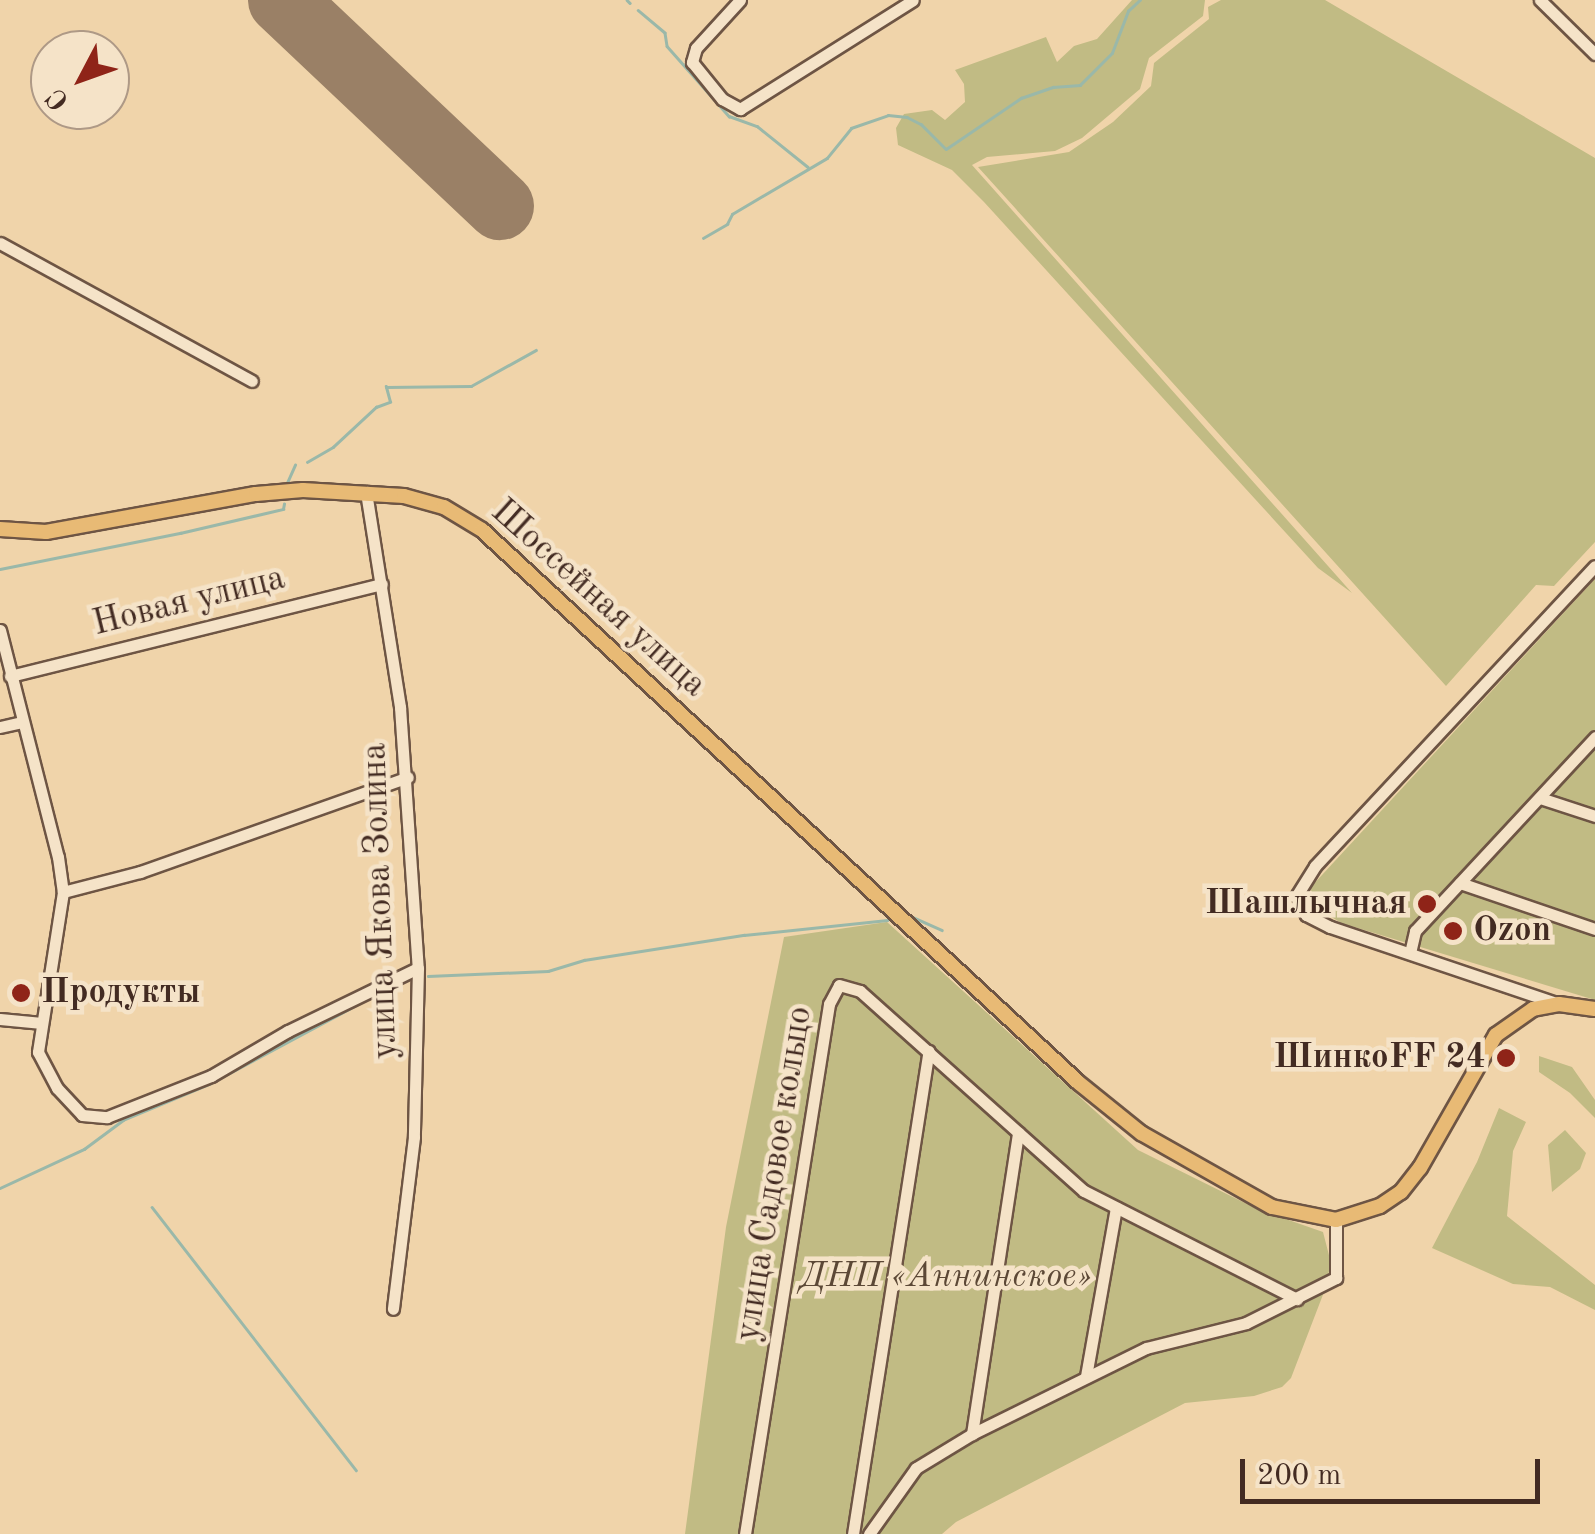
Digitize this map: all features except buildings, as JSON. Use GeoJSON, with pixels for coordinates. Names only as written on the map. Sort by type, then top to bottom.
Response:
{"type":"FeatureCollection","features":[{"type":"Feature","properties":{"kind":"main road","name":"Шоссейная улица"},"geometry":{"type":"LineString","coordinates":[[0,530],[46,532],[256,494],[366,492],[404,496],[444,507],[482,530],[905,925],[1079,1083],[1141,1133],[1272,1207],[1336,1220]]}},
{"type":"Feature","properties":{"kind":"main road"},"geometry":{"type":"LineString","coordinates":[[1336,1220],[1380,1206],[1400,1192],[1420,1168],[1496,1035],[1533,1009],[1559,1004],[1595,1009]]}},
{"type":"Feature","properties":{"kind":"street"},"geometry":{"type":"LineString","coordinates":[[740,0],[696,48],[692,62],[722,99],[740,109],[914,0]]}},
{"type":"Feature","properties":{"kind":"street"},"geometry":{"type":"LineString","coordinates":[[1540,0],[1595,54]]}},
{"type":"Feature","properties":{"kind":"street"},"geometry":{"type":"LineString","coordinates":[[0,243],[252,382]]}},
{"type":"Feature","properties":{"kind":"street","name":"улица Якова Золина"},"geometry":{"type":"LineString","coordinates":[[366,492],[408,777],[418,968],[414,1138],[393,1309]]}},
{"type":"Feature","properties":{"kind":"street"},"geometry":{"type":"LineString","coordinates":[[1559,1004],[1330,927],[1306,915],[1297,896],[1315,866],[1595,566]]}},
{"type":"Feature","properties":{"kind":"street","name":"Новая улица"},"geometry":{"type":"LineString","coordinates":[[10,676],[382,584]]}},
{"type":"Feature","properties":{"kind":"street"},"geometry":{"type":"LineString","coordinates":[[0,630],[58,857],[63,892],[38,1052],[57,1088],[82,1115],[107,1116],[211,1076],[288,1031],[418,968]]}},
{"type":"Feature","properties":{"kind":"street"},"geometry":{"type":"LineString","coordinates":[[0,726],[21,722]]}},
{"type":"Feature","properties":{"kind":"street"},"geometry":{"type":"LineString","coordinates":[[1410,953],[1416,931],[1595,736]]}},
{"type":"Feature","properties":{"kind":"street"},"geometry":{"type":"LineString","coordinates":[[63,892],[140,872],[408,777]]}},
{"type":"Feature","properties":{"kind":"street"},"geometry":{"type":"LineString","coordinates":[[1540,798],[1595,816]]}},
{"type":"Feature","properties":{"kind":"street"},"geometry":{"type":"LineString","coordinates":[[1460,882],[1595,929]]}},
{"type":"Feature","properties":{"kind":"street","name":"улица Садовое кольцо"},"geometry":{"type":"LineString","coordinates":[[745,1534],[835,988],[848,984],[860,991],[1084,1191],[1297,1299]]}},
{"type":"Feature","properties":{"kind":"street"},"geometry":{"type":"LineString","coordinates":[[0,1020],[42,1023]]}},
{"type":"Feature","properties":{"kind":"street"},"geometry":{"type":"LineString","coordinates":[[852,1534],[929,1051]]}},
{"type":"Feature","properties":{"kind":"street"},"geometry":{"type":"LineString","coordinates":[[972,1434],[1018,1132]]}},
{"type":"Feature","properties":{"kind":"street"},"geometry":{"type":"LineString","coordinates":[[1086,1376],[1116,1208]]}},
{"type":"Feature","properties":{"kind":"street"},"geometry":{"type":"LineString","coordinates":[[869,1534],[916,1468],[972,1434],[1146,1348],[1246,1323],[1336,1278],[1336,1220]]}},
{"type":"Feature","properties":{"kind":"green space"},"geometry":{"type":"Polygon","coordinates":[[[1132,0],[1205,0],[1203,16],[1149,58],[1140,89],[1082,138],[1055,151],[987,157],[972,165],[1352,593],[1318,568],[952,170],[898,145],[896,128],[904,114],[932,110],[945,120],[965,102],[964,84],[955,70],[1046,37],[1057,62],[1074,46],[1097,39],[1132,0]]]}},
{"type":"Feature","properties":{"kind":"green space"},"geometry":{"type":"Polygon","coordinates":[[[1221,0],[1325,0],[1595,158],[1595,542],[1554,586],[1536,585],[1446,686],[978,167],[1069,152],[1113,122],[1151,86],[1154,63],[1209,19],[1208,7],[1221,0]]]}},
{"type":"Feature","properties":{"kind":"green space"},"geometry":{"type":"Polygon","coordinates":[[[1595,579],[1595,1000],[1341,923],[1319,909],[1310,888],[1595,579]]]}},
{"type":"Feature","properties":{"kind":"green space","name":"ДНП «Аннинское»"},"geometry":{"type":"Polygon","coordinates":[[[887,922],[1138,1150],[1257,1209],[1323,1232],[1331,1263],[1324,1292],[1291,1378],[1282,1387],[1254,1396],[1185,1403],[956,1522],[942,1534],[685,1534],[726,1227],[784,937],[887,922]]]}},
{"type":"Feature","properties":{"kind":"green space"},"geometry":{"type":"Polygon","coordinates":[[[1539,1056],[1572,1067],[1595,1100],[1595,1118],[1570,1093],[1539,1072],[1539,1056]]]}},
{"type":"Feature","properties":{"kind":"green space"},"geometry":{"type":"Polygon","coordinates":[[[1499,1108],[1526,1122],[1513,1151],[1507,1216],[1595,1285],[1595,1310],[1550,1287],[1513,1284],[1432,1248],[1477,1162],[1499,1108]]]}},
{"type":"Feature","properties":{"kind":"green space"},"geometry":{"type":"Polygon","coordinates":[[[1565,1130],[1586,1153],[1580,1169],[1552,1192],[1548,1145],[1565,1130]]]}},
{"type":"Feature","properties":{"kind":"waterway"},"geometry":{"type":"LineString","coordinates":[[627,0],[630,3]]}},
{"type":"Feature","properties":{"kind":"waterway"},"geometry":{"type":"LineString","coordinates":[[703,238],[727,224],[732,214],[827,158],[851,128],[888,115],[907,117],[921,124],[946,149],[1021,98],[1053,87],[1080,85],[1112,53],[1128,11],[1140,0]]}},
{"type":"Feature","properties":{"kind":"waterway"},"geometry":{"type":"LineString","coordinates":[[638,10],[665,33],[667,46],[729,116],[757,126],[808,167]]}},
{"type":"Feature","properties":{"kind":"waterway"},"geometry":{"type":"LineString","coordinates":[[307,462],[333,447],[376,407],[390,402],[386,387],[471,386],[536,350]]}},
{"type":"Feature","properties":{"kind":"waterway"},"geometry":{"type":"LineString","coordinates":[[286,485],[295,465]]}},
{"type":"Feature","properties":{"kind":"waterway"},"geometry":{"type":"LineString","coordinates":[[0,569],[180,533],[283,509],[284,504]]}},
{"type":"Feature","properties":{"kind":"waterway"},"geometry":{"type":"LineString","coordinates":[[908,915],[942,930]]}},
{"type":"Feature","properties":{"kind":"waterway"},"geometry":{"type":"LineString","coordinates":[[428,976],[548,971],[584,960],[744,935],[887,920]]}},
{"type":"Feature","properties":{"kind":"waterway"},"geometry":{"type":"LineString","coordinates":[[0,1188],[84,1149],[123,1120],[209,1084],[371,997]]}},
{"type":"Feature","properties":{"kind":"waterway"},"geometry":{"type":"LineString","coordinates":[[152,1207],[356,1470]]}},
{"type":"Feature","properties":{"kind":"runway"},"geometry":{"type":"LineString","coordinates":[[282,0],[500,206]]}},
{"type":"Feature","properties":{"kind":"place","name":"Шашлычная"},"geometry":{"type":"Point","coordinates":[1427,904]}},
{"type":"Feature","properties":{"kind":"place","name":"Ozon"},"geometry":{"type":"Point","coordinates":[1453,931]}},
{"type":"Feature","properties":{"kind":"place","name":"Продукты"},"geometry":{"type":"Point","coordinates":[21,993]}},
{"type":"Feature","properties":{"kind":"place","name":"ШинкоFF 24"},"geometry":{"type":"Point","coordinates":[1506,1058]}}]}
